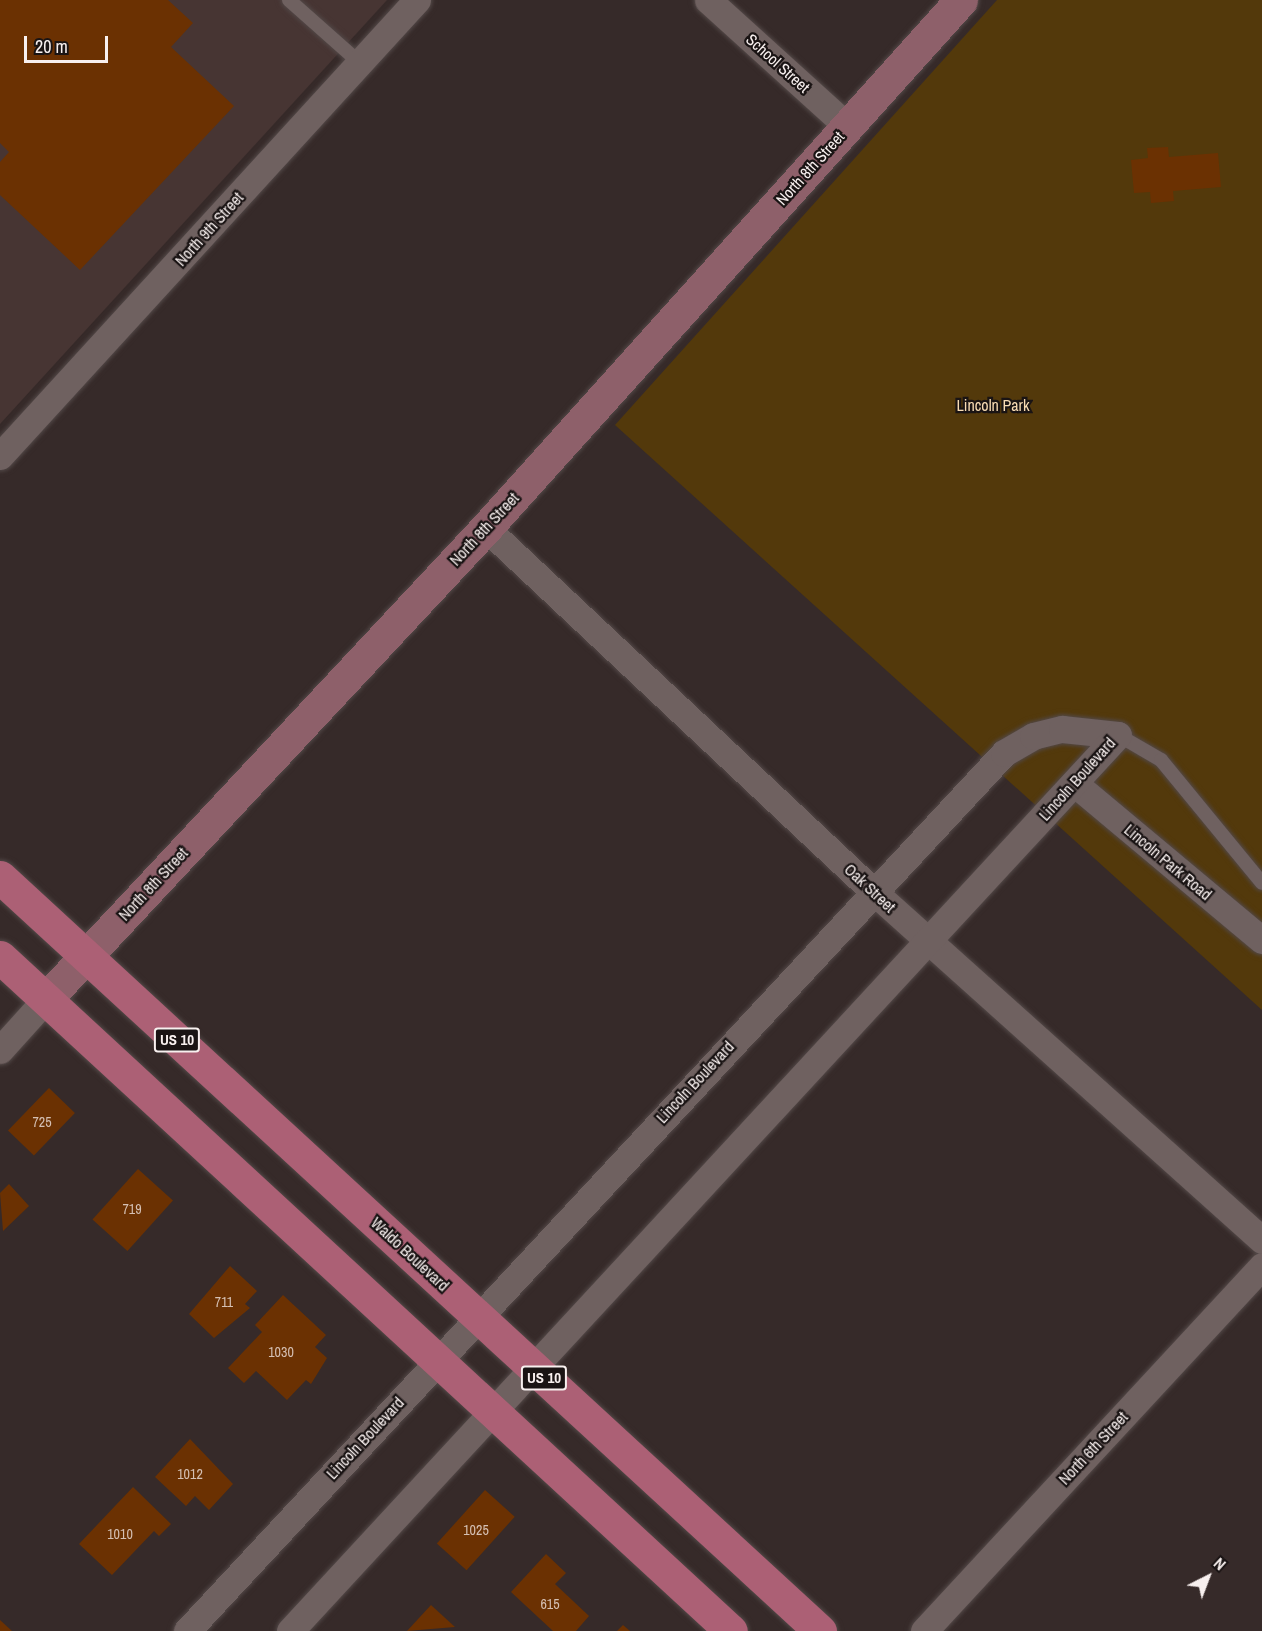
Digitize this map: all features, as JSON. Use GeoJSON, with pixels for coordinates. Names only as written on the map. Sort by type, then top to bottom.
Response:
{"type":"FeatureCollection","features":[{"type":"Feature","properties":{"kind":"main road","name":"Waldo Boulevard"},"geometry":{"type":"LineString","coordinates":[[0,877],[820,1631]]}},
{"type":"Feature","properties":{"kind":"main road"},"geometry":{"type":"LineString","coordinates":[[0,957],[435,1361],[731,1631]]}},
{"type":"Feature","properties":{"kind":"street","name":"North 9th Street"},"geometry":{"type":"LineString","coordinates":[[0,456],[417,0]]}},
{"type":"Feature","properties":{"kind":"street","name":"School Street"},"geometry":{"type":"LineString","coordinates":[[708,0],[847,126]]}},
{"type":"Feature","properties":{"kind":"street","name":"North 8th Street"},"geometry":{"type":"LineString","coordinates":[[0,1050],[486,528],[960,0]]}},
{"type":"Feature","properties":{"kind":"street","name":"Oak Street"},"geometry":{"type":"LineString","coordinates":[[486,528],[874,892],[1262,1240]]}},
{"type":"Feature","properties":{"kind":"street","name":"Lincoln Boulevard"},"geometry":{"type":"LineString","coordinates":[[187,1631],[435,1361],[1004,753],[1033,736],[1062,729],[1118,735]]}},
{"type":"Feature","properties":{"kind":"street","name":"Lincoln Boulevard"},"geometry":{"type":"LineString","coordinates":[[290,1631],[1118,735]]}},
{"type":"Feature","properties":{"kind":"street","name":"Lincoln Park Road"},"geometry":{"type":"LineString","coordinates":[[1074,783],[1262,940]]}},
{"type":"Feature","properties":{"kind":"street","name":"North 6th Street"},"geometry":{"type":"LineString","coordinates":[[924,1631],[1262,1266]]}},
{"type":"Feature","properties":{"kind":"lane"},"geometry":{"type":"LineString","coordinates":[[289,0],[360,63]]}},
{"type":"Feature","properties":{"kind":"lane"},"geometry":{"type":"LineString","coordinates":[[1118,735],[1161,760],[1262,883]]}},
{"type":"Feature","properties":{"kind":"shaded area"},"geometry":{"type":"Polygon","coordinates":[[[0,0],[387,0],[0,424],[0,0]]]}},
{"type":"Feature","properties":{"kind":"green space","name":"Lincoln Park"},"geometry":{"type":"Polygon","coordinates":[[[997,0],[1262,0],[1262,1010],[615,425],[997,0]]]}},
{"type":"Feature","properties":{"kind":"building"},"geometry":{"type":"Polygon","coordinates":[[[0,0],[168,0],[193,23],[171,47],[234,106],[80,270],[0,195],[0,162],[9,152],[0,143],[0,0]]]}},
{"type":"Feature","properties":{"kind":"building"},"geometry":{"type":"Polygon","coordinates":[[[1168,147],[1169,157],[1218,153],[1221,187],[1173,191],[1174,201],[1151,203],[1150,192],[1134,193],[1131,160],[1148,158],[1147,148],[1168,147]]]}},
{"type":"Feature","properties":{"kind":"building"},"geometry":{"type":"Polygon","coordinates":[[[49,1088],[75,1113],[34,1155],[8,1130],[49,1088]]]}},
{"type":"Feature","properties":{"kind":"building"},"geometry":{"type":"Polygon","coordinates":[[[138,1169],[173,1200],[127,1251],[92,1220],[138,1169]]]}},
{"type":"Feature","properties":{"kind":"building"},"geometry":{"type":"Polygon","coordinates":[[[9,1184],[29,1206],[3,1231],[0,1193],[9,1184]]]}},
{"type":"Feature","properties":{"kind":"building"},"geometry":{"type":"Polygon","coordinates":[[[230,1266],[257,1291],[245,1304],[250,1308],[214,1338],[189,1314],[230,1266]]]}},
{"type":"Feature","properties":{"kind":"building"},"geometry":{"type":"Polygon","coordinates":[[[283,1295],[326,1335],[315,1347],[327,1358],[311,1384],[306,1380],[287,1400],[256,1371],[244,1383],[228,1368],[262,1332],[255,1325],[283,1295]]]}},
{"type":"Feature","properties":{"kind":"building"},"geometry":{"type":"Polygon","coordinates":[[[190,1439],[233,1484],[209,1510],[195,1496],[186,1506],[155,1477],[190,1439]]]}},
{"type":"Feature","properties":{"kind":"building"},"geometry":{"type":"Polygon","coordinates":[[[133,1487],[171,1524],[159,1536],[154,1531],[112,1575],[79,1544],[133,1487]]]}},
{"type":"Feature","properties":{"kind":"building"},"geometry":{"type":"Polygon","coordinates":[[[485,1490],[515,1517],[467,1570],[437,1544],[485,1490]]]}},
{"type":"Feature","properties":{"kind":"building"},"geometry":{"type":"Polygon","coordinates":[[[546,1554],[566,1573],[555,1584],[589,1616],[576,1631],[553,1631],[511,1592],[546,1554]]]}},
{"type":"Feature","properties":{"kind":"building"},"geometry":{"type":"Polygon","coordinates":[[[431,1605],[455,1627],[407,1631],[431,1605]]]}},
{"type":"Feature","properties":{"kind":"building"},"geometry":{"type":"Polygon","coordinates":[[[0,1620],[12,1631],[0,1631],[0,1620]]]}},
{"type":"Feature","properties":{"kind":"building"},"geometry":{"type":"Polygon","coordinates":[[[623,1625],[630,1631],[617,1631],[623,1625]]]}}]}
